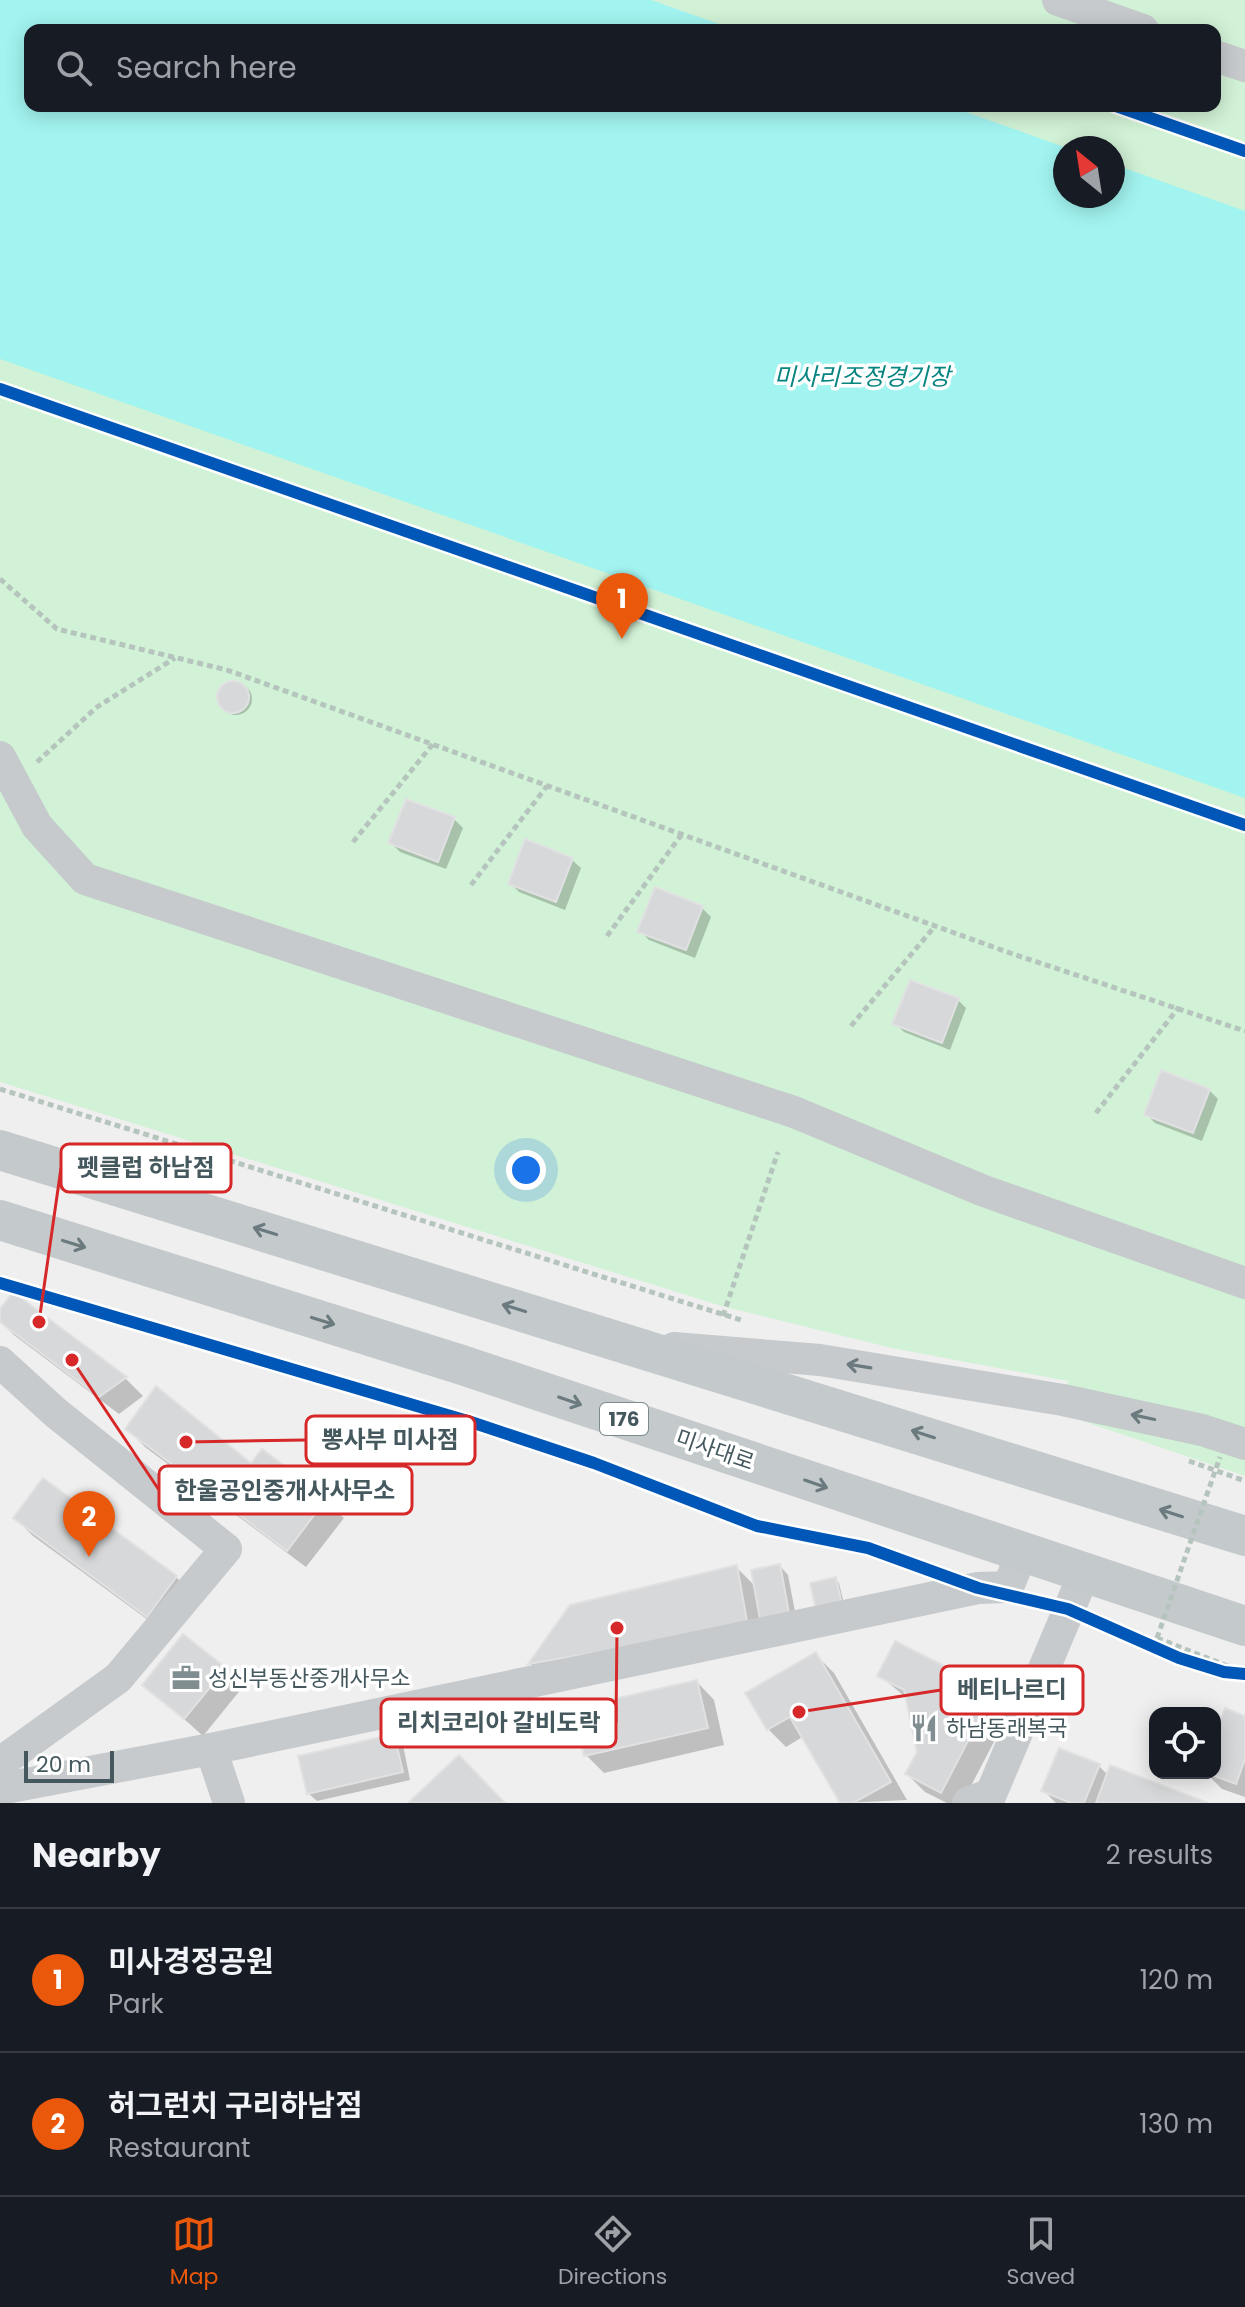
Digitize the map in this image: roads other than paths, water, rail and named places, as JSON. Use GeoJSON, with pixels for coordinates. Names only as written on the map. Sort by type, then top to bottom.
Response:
{"type":"FeatureCollection","features":[{"type":"Feature","properties":{"kind":"main road"},"geometry":{"type":"LineString","coordinates":[[0,1150],[1245,1536]]}},
{"type":"Feature","properties":{"kind":"main road","name":"미사대로"},"geometry":{"type":"LineString","coordinates":[[0,1220],[462,1365],[1245,1626]]}},
{"type":"Feature","properties":{"kind":"lane"},"geometry":{"type":"LineString","coordinates":[[1058,0],[1126,24]]}},
{"type":"Feature","properties":{"kind":"lane"},"geometry":{"type":"LineString","coordinates":[[1221,58],[1245,66]]}},
{"type":"Feature","properties":{"kind":"lane"},"geometry":{"type":"LineString","coordinates":[[0,757],[37,826],[85,879],[794,1112],[984,1191],[1245,1283]]}},
{"type":"Feature","properties":{"kind":"lane"},"geometry":{"type":"LineString","coordinates":[[634,1345],[835,1362],[1081,1403],[1202,1430],[1232,1451]]}},
{"type":"Feature","properties":{"kind":"lane"},"geometry":{"type":"LineString","coordinates":[[0,1362],[56,1413],[226,1549],[118,1678],[0,1763]]}},
{"type":"Feature","properties":{"kind":"lane"},"geometry":{"type":"LineString","coordinates":[[0,1789],[211,1749],[978,1588],[1008,1587],[1022,1553]]}},
{"type":"Feature","properties":{"kind":"lane"},"geometry":{"type":"LineString","coordinates":[[968,1803],[991,1794],[1084,1574]]}},
{"type":"Feature","properties":{"kind":"lane"},"geometry":{"type":"LineString","coordinates":[[211,1749],[229,1803]]}},
{"type":"Feature","properties":{"kind":"water","name":"미사리조정경기장"},"geometry":{"type":"Polygon","coordinates":[[[0,0],[651,0],[719,24],[24,24],[24,112],[966,112],[1053,143],[1053,208],[1125,208],[1125,168],[1245,211],[1245,798],[0,359],[0,0]]]}},
{"type":"Feature","properties":{"kind":"place","name":"미사경정공원"},"geometry":{"type":"Point","coordinates":[622,639]}},
{"type":"Feature","properties":{"kind":"place","name":"펫클럽 하남점"},"geometry":{"type":"Point","coordinates":[39,1322]}},
{"type":"Feature","properties":{"kind":"place","name":"한울공인중개사사무소"},"geometry":{"type":"Point","coordinates":[72,1360]}},
{"type":"Feature","properties":{"kind":"place","name":"뽕사부 미사점"},"geometry":{"type":"Point","coordinates":[186,1442]}},
{"type":"Feature","properties":{"kind":"place","name":"허그런치 구리하남점"},"geometry":{"type":"Point","coordinates":[89,1557]}},
{"type":"Feature","properties":{"kind":"place","name":"리치코리아 갈비도락"},"geometry":{"type":"Point","coordinates":[617,1628]}},
{"type":"Feature","properties":{"kind":"place","name":"성신부동산중개사무소"},"geometry":{"type":"Point","coordinates":[186,1678]}},
{"type":"Feature","properties":{"kind":"place","name":"베티나르디"},"geometry":{"type":"Point","coordinates":[799,1712]}},
{"type":"Feature","properties":{"kind":"place","name":"하남동래복국"},"geometry":{"type":"Point","coordinates":[924,1728]}}]}
